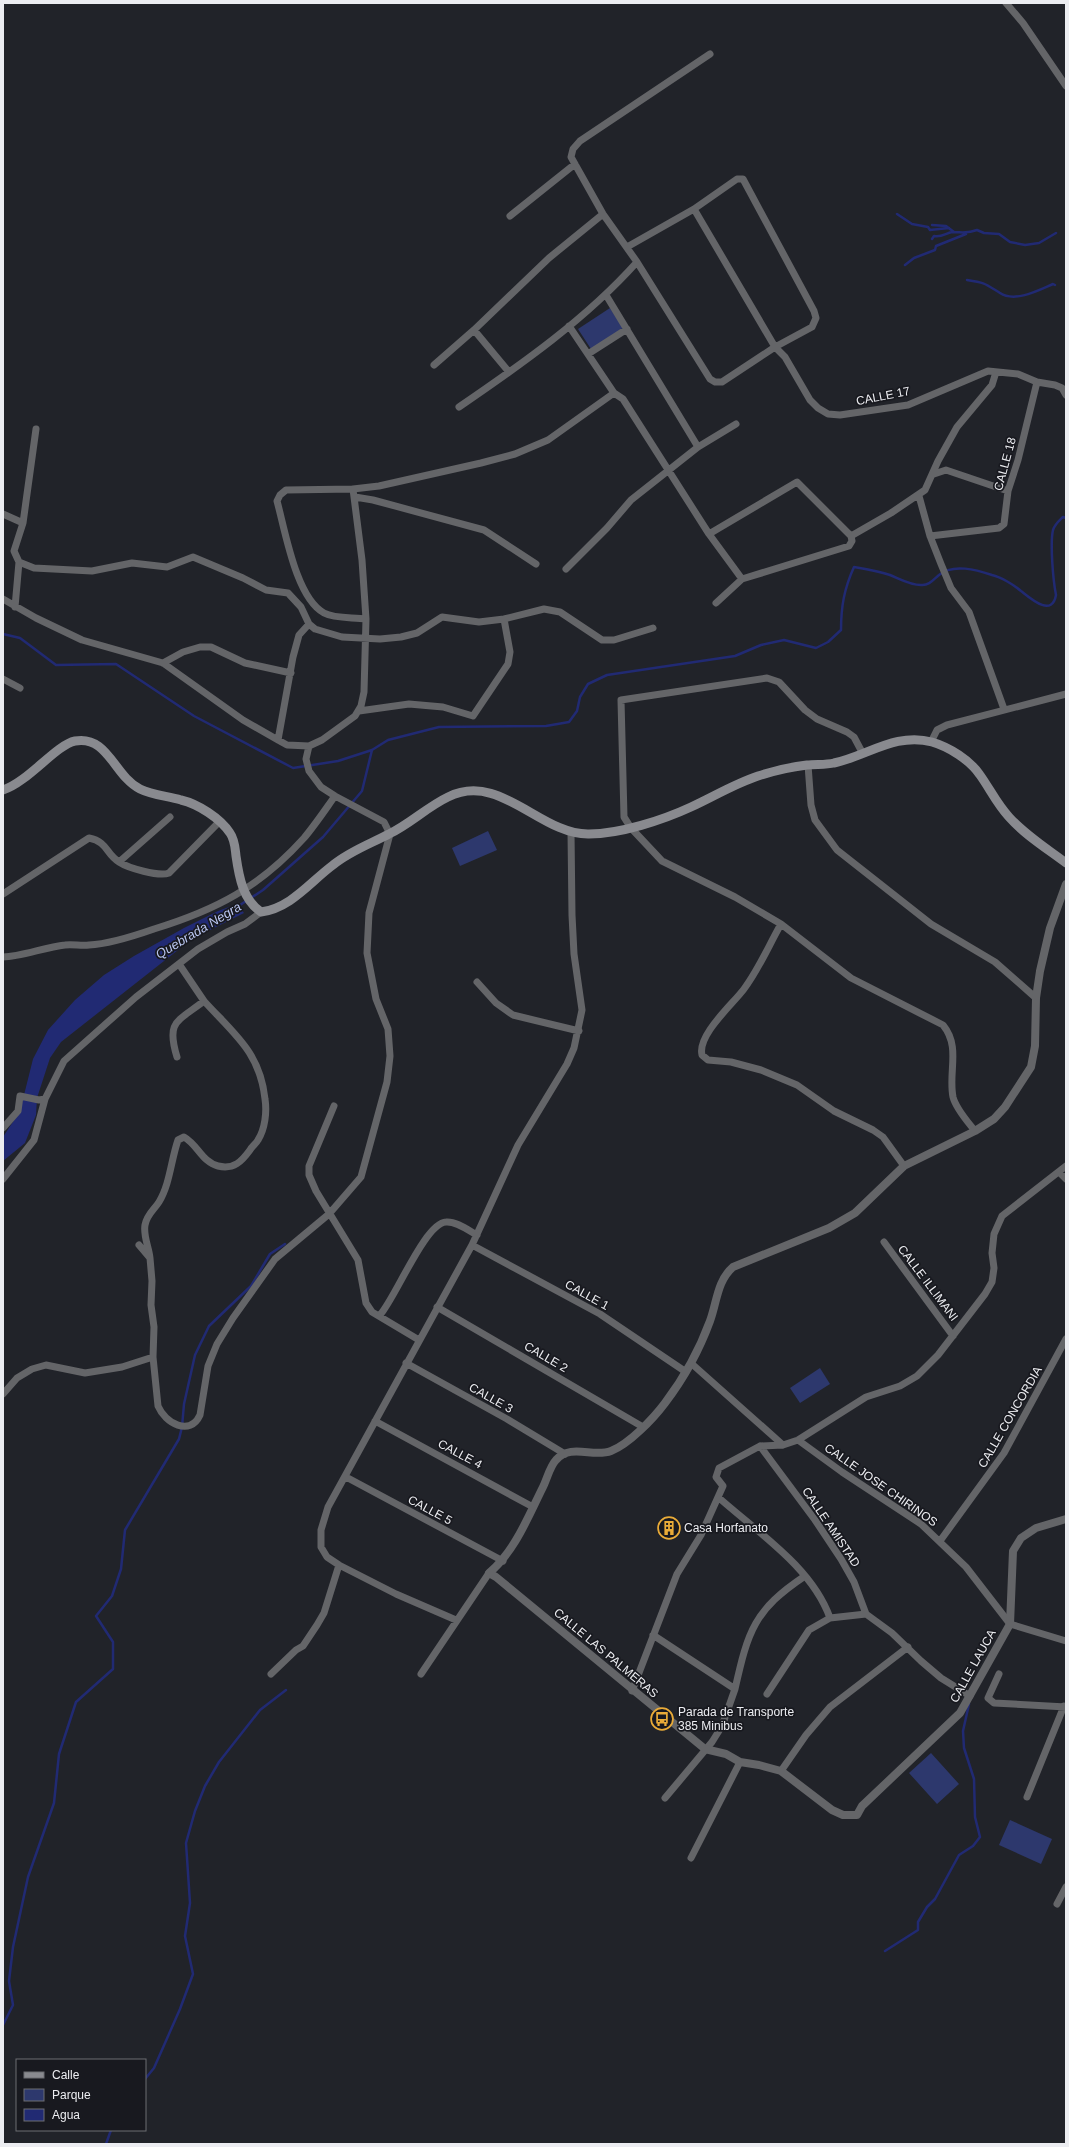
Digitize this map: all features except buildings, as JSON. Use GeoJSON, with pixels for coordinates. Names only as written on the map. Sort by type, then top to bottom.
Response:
{"type":"FeatureCollection","features":[{"type":"Feature","properties":{"kind":"main road"},"geometry":{"type":"LineString","coordinates":[[3,790],[21,781],[73,741],[85,740],[99,745],[128,780],[139,788],[183,800],[220,821],[231,834],[235,844],[245,894],[258,909],[274,910],[294,898],[333,864],[359,848],[390,834],[448,797],[467,791],[484,792],[504,798],[571,832],[589,834],[631,828],[690,808],[736,784],[758,776],[808,765],[835,763],[888,743],[910,739],[931,742],[972,764],[995,800],[1020,829],[1066,862]]}},
{"type":"Feature","properties":{"kind":"street"},"geometry":{"type":"LineString","coordinates":[[1006,3],[1023,23],[1066,86]]}},
{"type":"Feature","properties":{"kind":"street"},"geometry":{"type":"LineString","coordinates":[[627,247],[694,209],[737,179],[743,179],[749,186],[771,233],[816,315],[815,322],[812,326],[775,347],[722,382],[715,382],[710,379],[637,262],[602,214],[571,157],[573,149],[580,141],[710,54]]}},
{"type":"Feature","properties":{"kind":"street"},"geometry":{"type":"LineString","coordinates":[[510,216],[576,164]]}},
{"type":"Feature","properties":{"kind":"street","name":"CALLE 17"},"geometry":{"type":"LineString","coordinates":[[694,209],[775,347],[785,357],[806,394],[818,408],[828,414],[840,415],[908,405],[988,371],[1018,374],[1037,382],[1055,385],[1062,388],[1066,395]]}},
{"type":"Feature","properties":{"kind":"street"},"geometry":{"type":"LineString","coordinates":[[434,364],[474,330],[549,258],[602,214]]}},
{"type":"Feature","properties":{"kind":"street"},"geometry":{"type":"LineString","coordinates":[[459,406],[509,372],[569,326],[606,295],[637,262]]}},
{"type":"Feature","properties":{"kind":"street"},"geometry":{"type":"LineString","coordinates":[[606,295],[698,446]]}},
{"type":"Feature","properties":{"kind":"street"},"geometry":{"type":"LineString","coordinates":[[569,326],[614,393],[623,398],[709,534],[742,579]]}},
{"type":"Feature","properties":{"kind":"street"},"geometry":{"type":"LineString","coordinates":[[588,354],[628,329]]}},
{"type":"Feature","properties":{"kind":"street"},"geometry":{"type":"LineString","coordinates":[[474,330],[509,372]]}},
{"type":"Feature","properties":{"kind":"street"},"geometry":{"type":"LineString","coordinates":[[851,536],[919,496],[925,490],[934,474],[938,461],[958,427],[992,385],[996,372]]}},
{"type":"Feature","properties":{"kind":"street","name":"CALLE 18"},"geometry":{"type":"LineString","coordinates":[[930,536],[1002,527],[1005,521],[1008,491],[1018,460],[1037,382]]}},
{"type":"Feature","properties":{"kind":"street"},"geometry":{"type":"LineString","coordinates":[[366,619],[323,613],[309,596],[300,583],[294,567],[277,501],[280,495],[286,490],[353,489],[405,481],[481,463],[532,448],[548,440],[614,393]]}},
{"type":"Feature","properties":{"kind":"street"},"geometry":{"type":"LineString","coordinates":[[566,569],[607,528],[631,500],[698,446],[736,424]]}},
{"type":"Feature","properties":{"kind":"street"},"geometry":{"type":"LineString","coordinates":[[15,607],[15,589],[19,562],[14,551],[23,523],[36,429]]}},
{"type":"Feature","properties":{"kind":"street"},"geometry":{"type":"LineString","coordinates":[[934,474],[946,470],[1008,491]]}},
{"type":"Feature","properties":{"kind":"street"},"geometry":{"type":"LineString","coordinates":[[709,534],[797,482],[851,536],[852,541],[849,546],[742,579],[716,603]]}},
{"type":"Feature","properties":{"kind":"street"},"geometry":{"type":"LineString","coordinates":[[3,599],[15,607],[82,640],[163,663],[243,720],[278,740],[287,745],[309,746],[322,740],[346,724],[359,711],[364,692],[367,639],[366,619],[362,560],[353,489]]}},
{"type":"Feature","properties":{"kind":"street"},"geometry":{"type":"LineString","coordinates":[[919,496],[930,536],[941,564],[951,588],[969,612],[1004,710]]}},
{"type":"Feature","properties":{"kind":"street"},"geometry":{"type":"LineString","coordinates":[[354,497],[373,500],[484,530],[536,564]]}},
{"type":"Feature","properties":{"kind":"street"},"geometry":{"type":"LineString","coordinates":[[3,514],[23,523]]}},
{"type":"Feature","properties":{"kind":"street"},"geometry":{"type":"LineString","coordinates":[[19,562],[34,568],[92,572],[132,563],[167,567],[193,557],[244,578],[266,590],[288,593],[301,607],[309,624],[325,633],[342,637],[367,639],[401,637],[417,632],[442,617],[479,622],[504,619],[544,609],[560,612],[602,640],[614,640],[653,628]]}},
{"type":"Feature","properties":{"kind":"street"},"geometry":{"type":"LineString","coordinates":[[359,711],[409,704],[443,707],[473,716],[508,664],[510,648],[504,619]]}},
{"type":"Feature","properties":{"kind":"street"},"geometry":{"type":"LineString","coordinates":[[278,740],[299,635],[309,624]]}},
{"type":"Feature","properties":{"kind":"street"},"geometry":{"type":"LineString","coordinates":[[163,663],[183,652],[200,647],[211,647],[245,663],[291,673]]}},
{"type":"Feature","properties":{"kind":"street"},"geometry":{"type":"LineString","coordinates":[[862,752],[854,737],[847,732],[817,719],[805,710],[779,682],[767,678],[621,700],[624,817],[631,828],[662,861],[735,897],[781,924],[851,978],[943,1025],[949,1033],[953,1043],[951,1083],[953,1099],[975,1131]]}},
{"type":"Feature","properties":{"kind":"street"},"geometry":{"type":"LineString","coordinates":[[3,679],[20,688]]}},
{"type":"Feature","properties":{"kind":"street"},"geometry":{"type":"LineString","coordinates":[[931,742],[938,730],[947,725],[1066,694]]}},
{"type":"Feature","properties":{"kind":"street"},"geometry":{"type":"LineString","coordinates":[[179,964],[204,1001],[250,1051],[257,1063],[264,1086],[265,1120],[258,1141],[244,1160],[238,1164],[218,1166],[207,1161],[192,1142],[184,1137],[178,1140],[163,1193],[159,1202],[149,1213],[145,1225],[145,1237],[150,1258],[152,1280],[151,1305],[154,1328],[152,1357],[156,1399],[160,1412],[172,1423],[182,1427],[197,1422],[200,1415],[208,1366],[217,1344],[275,1259],[329,1214],[361,1177],[387,1082],[390,1056],[388,1029],[376,999],[367,953],[369,913],[390,834],[384,822],[361,811],[321,787],[309,771],[306,758],[309,746]]}},
{"type":"Feature","properties":{"kind":"street"},"geometry":{"type":"LineString","coordinates":[[808,765],[811,805],[815,820],[837,850],[931,924],[995,962],[1036,998]]}},
{"type":"Feature","properties":{"kind":"street"},"geometry":{"type":"LineString","coordinates":[[3,957],[13,957],[53,946],[67,944],[90,945],[131,936],[208,910],[245,894],[305,837],[335,796]]}},
{"type":"Feature","properties":{"kind":"street"},"geometry":{"type":"LineString","coordinates":[[119,862],[170,817]]}},
{"type":"Feature","properties":{"kind":"street"},"geometry":{"type":"LineString","coordinates":[[3,894],[89,838],[99,840],[119,862],[131,868],[164,875],[169,873],[220,821]]}},
{"type":"Feature","properties":{"kind":"street"},"geometry":{"type":"LineString","coordinates":[[456,1620],[396,1594],[339,1565],[326,1556],[321,1547],[321,1530],[328,1507],[346,1477],[406,1363],[472,1245],[518,1145],[567,1064],[579,1031],[582,1010],[574,954],[571,832]]}},
{"type":"Feature","properties":{"kind":"street"},"geometry":{"type":"LineString","coordinates":[[421,1674],[489,1573],[503,1561],[533,1507],[556,1460],[572,1451],[598,1454],[611,1451],[643,1427],[664,1404],[692,1364],[710,1321],[720,1283],[725,1274],[732,1267],[829,1228],[855,1213],[904,1166],[975,1131],[994,1119],[1005,1107],[1023,1083],[1031,1067],[1035,1046],[1036,998],[1050,928],[1066,884]]}},
{"type":"Feature","properties":{"kind":"street"},"geometry":{"type":"LineString","coordinates":[[3,1179],[34,1140],[42,1099],[64,1061],[136,997],[198,949],[227,932],[245,924],[258,909]]}},
{"type":"Feature","properties":{"kind":"street"},"geometry":{"type":"LineString","coordinates":[[781,924],[745,988],[706,1034],[701,1044],[702,1055],[708,1060],[731,1062],[761,1070],[797,1085],[834,1111],[873,1130],[883,1137],[904,1166]]}},
{"type":"Feature","properties":{"kind":"street"},"geometry":{"type":"LineString","coordinates":[[477,982],[496,1003],[513,1015],[579,1031]]}},
{"type":"Feature","properties":{"kind":"street"},"geometry":{"type":"LineString","coordinates":[[177,1057],[172,1042],[172,1030],[175,1023],[204,1001]]}},
{"type":"Feature","properties":{"kind":"street"},"geometry":{"type":"LineString","coordinates":[[3,1128],[18,1111],[20,1096],[42,1099]]}},
{"type":"Feature","properties":{"kind":"street"},"geometry":{"type":"LineString","coordinates":[[334,1106],[309,1166],[309,1175],[329,1214],[352,1248],[358,1260],[366,1303],[375,1315],[380,1315],[419,1340]]}},
{"type":"Feature","properties":{"kind":"street"},"geometry":{"type":"LineString","coordinates":[[632,1691],[677,1574],[701,1535],[723,1486],[716,1477],[719,1468],[760,1446],[783,1445],[798,1440],[866,1397],[900,1386],[917,1376],[972,1314],[992,1282],[994,1268],[992,1253],[994,1234],[1002,1216],[1066,1166]]}},
{"type":"Feature","properties":{"kind":"street"},"geometry":{"type":"LineString","coordinates":[[1059,1172],[1066,1179]]}},
{"type":"Feature","properties":{"kind":"street"},"geometry":{"type":"LineString","coordinates":[[380,1315],[400,1286],[426,1236],[434,1226],[445,1222],[452,1222],[477,1235]]}},
{"type":"Feature","properties":{"kind":"street","name":"CALLE ILLIMANI"},"geometry":{"type":"LineString","coordinates":[[884,1242],[953,1336]]}},
{"type":"Feature","properties":{"kind":"street"},"geometry":{"type":"LineString","coordinates":[[139,1245],[150,1258]]}},
{"type":"Feature","properties":{"kind":"street","name":"CALLE 1"},"geometry":{"type":"LineString","coordinates":[[472,1245],[600,1314],[686,1372]]}},
{"type":"Feature","properties":{"kind":"street","name":"CALLE 2"},"geometry":{"type":"LineString","coordinates":[[437,1307],[643,1427]]}},
{"type":"Feature","properties":{"kind":"street","name":"CALLE CONCORDIA"},"geometry":{"type":"LineString","coordinates":[[940,1541],[1004,1453],[1066,1339]]}},
{"type":"Feature","properties":{"kind":"street"},"geometry":{"type":"LineString","coordinates":[[3,1394],[17,1378],[32,1369],[46,1365],[85,1372],[122,1367],[152,1357]]}},
{"type":"Feature","properties":{"kind":"street","name":"CALLE 3"},"geometry":{"type":"LineString","coordinates":[[406,1363],[507,1419],[565,1454]]}},
{"type":"Feature","properties":{"kind":"street"},"geometry":{"type":"LineString","coordinates":[[692,1364],[783,1445]]}},
{"type":"Feature","properties":{"kind":"street","name":"CALLE 4"},"geometry":{"type":"LineString","coordinates":[[375,1421],[533,1507]]}},
{"type":"Feature","properties":{"kind":"street","name":"CALLE JOSE CHIRINOS"},"geometry":{"type":"LineString","coordinates":[[798,1440],[842,1472],[908,1514],[940,1541],[966,1568],[1010,1624]]}},
{"type":"Feature","properties":{"kind":"street","name":"CALLE AMISTAD"},"geometry":{"type":"LineString","coordinates":[[760,1446],[815,1520],[841,1559],[854,1582],[866,1614]]}},
{"type":"Feature","properties":{"kind":"street","name":"CALLE 5"},"geometry":{"type":"LineString","coordinates":[[346,1477],[503,1561]]}},
{"type":"Feature","properties":{"kind":"street"},"geometry":{"type":"LineString","coordinates":[[718,1497],[783,1552],[820,1594],[830,1618]]}},
{"type":"Feature","properties":{"kind":"street","name":"CALLE LAUCA"},"geometry":{"type":"LineString","coordinates":[[857,1816],[862,1806],[960,1713],[1010,1624],[1013,1551],[1021,1538],[1036,1528],[1066,1518]]}},
{"type":"Feature","properties":{"kind":"street"},"geometry":{"type":"LineString","coordinates":[[271,1674],[296,1650],[303,1646],[317,1625],[324,1613],[339,1565]]}},
{"type":"Feature","properties":{"kind":"street","name":"CALLE LAS PALMERAS"},"geometry":{"type":"LineString","coordinates":[[489,1573],[496,1577],[632,1691],[705,1749],[726,1754],[740,1762],[760,1765],[781,1771],[832,1810],[843,1815],[857,1816]]}},
{"type":"Feature","properties":{"kind":"street"},"geometry":{"type":"LineString","coordinates":[[665,1798],[712,1742],[722,1726],[749,1634],[765,1609],[786,1588],[805,1576]]}},
{"type":"Feature","properties":{"kind":"street"},"geometry":{"type":"LineString","coordinates":[[767,1694],[809,1630],[830,1618],[866,1614],[892,1633],[941,1678],[970,1696]]}},
{"type":"Feature","properties":{"kind":"street"},"geometry":{"type":"LineString","coordinates":[[1010,1624],[1066,1641]]}},
{"type":"Feature","properties":{"kind":"street"},"geometry":{"type":"LineString","coordinates":[[653,1635],[734,1688]]}},
{"type":"Feature","properties":{"kind":"street"},"geometry":{"type":"LineString","coordinates":[[781,1771],[806,1735],[830,1707],[908,1647]]}},
{"type":"Feature","properties":{"kind":"street"},"geometry":{"type":"LineString","coordinates":[[999,1674],[988,1698],[994,1703],[1065,1707],[1027,1797]]}},
{"type":"Feature","properties":{"kind":"street"},"geometry":{"type":"LineString","coordinates":[[691,1858],[740,1762]]}},
{"type":"Feature","properties":{"kind":"street"},"geometry":{"type":"LineString","coordinates":[[1057,1904],[1066,1887]]}},
{"type":"Feature","properties":{"kind":"green space"},"geometry":{"type":"Polygon","coordinates":[[[610,308],[623,328],[591,349],[578,329],[610,308]]]}},
{"type":"Feature","properties":{"kind":"green space"},"geometry":{"type":"Polygon","coordinates":[[[488,831],[497,850],[460,866],[452,848],[488,831]]]}},
{"type":"Feature","properties":{"kind":"green space"},"geometry":{"type":"Polygon","coordinates":[[[820,1368],[830,1384],[800,1403],[790,1388],[820,1368]]]}},
{"type":"Feature","properties":{"kind":"green space"},"geometry":{"type":"Polygon","coordinates":[[[931,1753],[959,1784],[937,1804],[909,1773],[931,1753]]]}},
{"type":"Feature","properties":{"kind":"green space"},"geometry":{"type":"Polygon","coordinates":[[[1010,1820],[1052,1839],[1041,1864],[999,1845],[1010,1820]]]}},
{"type":"Feature","properties":{"kind":"water","name":"Quebrada Negra"},"geometry":{"type":"Polygon","coordinates":[[[237,904],[244,913],[192,939],[61,1042],[50,1058],[37,1098],[36,1115],[25,1143],[3,1161],[3,1137],[20,1111],[33,1059],[48,1030],[75,1000],[104,975],[134,956],[184,928],[218,911],[237,904]]]}},
{"type":"Feature","properties":{"kind":"waterway"},"geometry":{"type":"LineString","coordinates":[[897,214],[912,224],[928,227],[930,230],[949,228]]}},
{"type":"Feature","properties":{"kind":"waterway"},"geometry":{"type":"LineString","coordinates":[[932,225],[946,226],[954,232]]}},
{"type":"Feature","properties":{"kind":"waterway"},"geometry":{"type":"LineString","coordinates":[[932,239],[934,236],[941,236],[952,232],[977,230],[984,233],[999,234],[1010,242],[1025,245],[1039,243],[1056,233]]}},
{"type":"Feature","properties":{"kind":"waterway"},"geometry":{"type":"LineString","coordinates":[[905,265],[914,258],[935,250],[936,246],[966,234]]}},
{"type":"Feature","properties":{"kind":"waterway"},"geometry":{"type":"LineString","coordinates":[[967,280],[985,284],[1006,296],[1013,297],[1034,292],[1053,284],[1055,285]]}},
{"type":"Feature","properties":{"kind":"waterway"},"geometry":{"type":"LineString","coordinates":[[3,634],[20,638],[56,665],[116,664],[194,716],[293,768],[338,761],[372,750],[388,740],[439,727],[546,726],[569,722],[577,711],[580,697],[588,684],[607,675],[735,656],[761,645],[784,640],[816,648],[828,642],[841,630],[844,598],[854,567],[881,572],[917,585],[929,583],[945,571],[951,569],[958,568],[972,570],[999,578],[1015,586],[1040,604],[1046,606],[1050,605],[1054,602],[1056,595],[1052,562],[1053,530],[1056,524],[1063,517],[1066,518]]}},
{"type":"Feature","properties":{"kind":"waterway","name":"Quebrada Negra"},"geometry":{"type":"LineString","coordinates":[[237,907],[263,890],[323,837],[362,791],[372,750]]}},
{"type":"Feature","properties":{"kind":"waterway"},"geometry":{"type":"LineString","coordinates":[[3,2025],[13,2005],[9,1981],[13,1947],[28,1877],[54,1803],[59,1754],[76,1702],[113,1669],[113,1642],[96,1616],[112,1596],[121,1569],[125,1530],[179,1439],[182,1427],[184,1404],[195,1355],[209,1326],[251,1286],[270,1254],[285,1244]]}},
{"type":"Feature","properties":{"kind":"waterway"},"geometry":{"type":"LineString","coordinates":[[146,2078],[154,2068],[180,2009],[193,1974],[185,1936],[190,1903],[186,1843],[195,1811],[205,1786],[219,1762],[260,1710],[286,1690]]}},
{"type":"Feature","properties":{"kind":"waterway"},"geometry":{"type":"LineString","coordinates":[[885,1951],[918,1930],[918,1922],[927,1907],[935,1899],[959,1855],[973,1846],[980,1837],[975,1817],[974,1779],[964,1748],[963,1731],[969,1704]]}},
{"type":"Feature","properties":{"kind":"waterway"},"geometry":{"type":"LineString","coordinates":[[106,2144],[111,2131]]}},
{"type":"Feature","properties":{"kind":"place","name":"Casa Horfanato"},"geometry":{"type":"Point","coordinates":[669,1528]}},
{"type":"Feature","properties":{"kind":"place","name":"Parada de Transporte 385 Minibus"},"geometry":{"type":"Point","coordinates":[662,1719]}}]}
